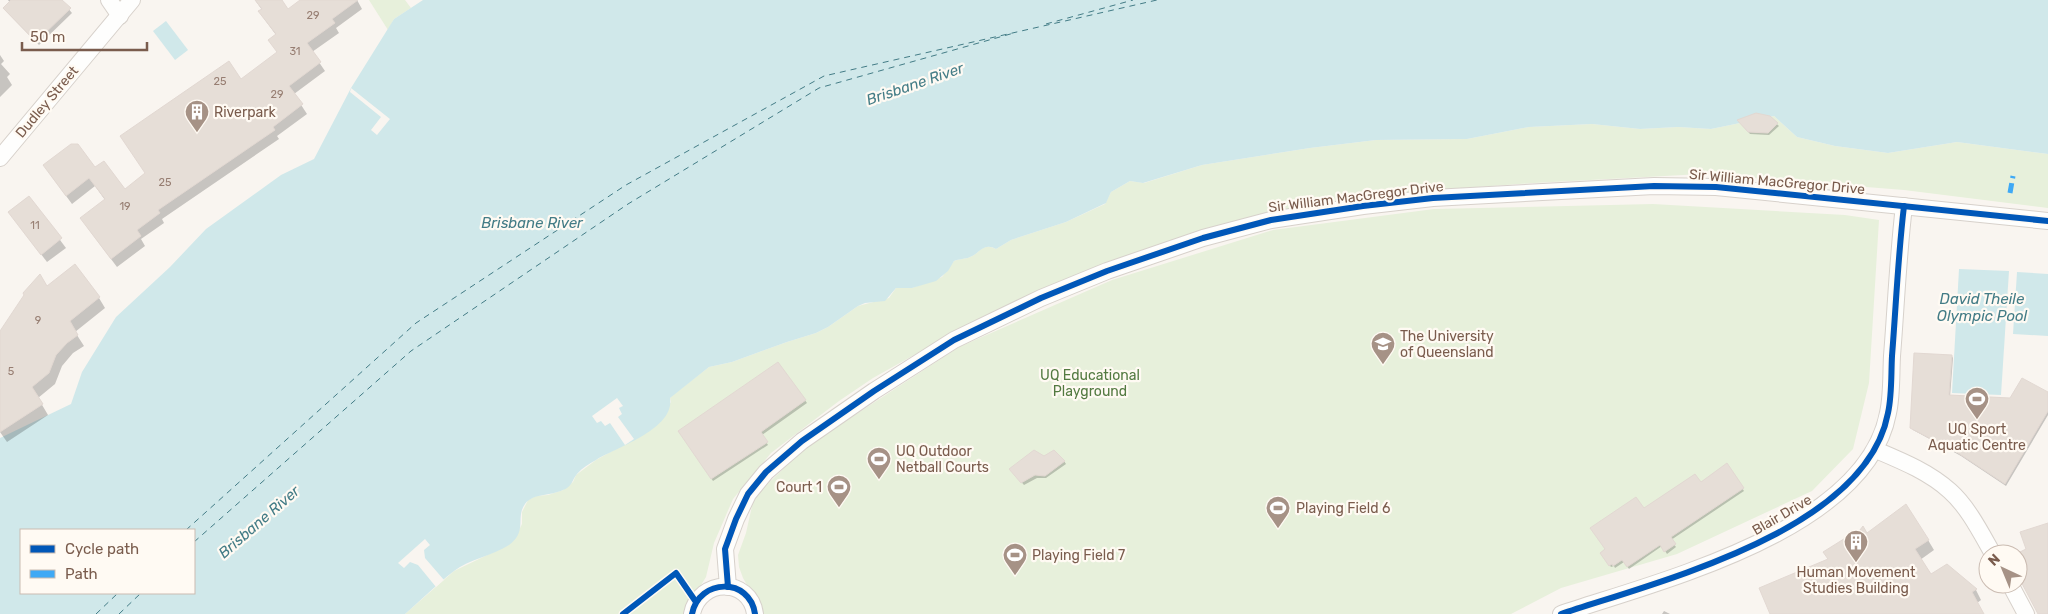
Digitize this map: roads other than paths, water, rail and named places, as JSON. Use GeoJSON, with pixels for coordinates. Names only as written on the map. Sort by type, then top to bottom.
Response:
{"type":"FeatureCollection","features":[{"type":"Feature","properties":{"kind":"street"},"geometry":{"type":"LineString","coordinates":[[109,0],[120,16]]}},
{"type":"Feature","properties":{"kind":"street","name":"Dudley Street"},"geometry":{"type":"LineString","coordinates":[[0,158],[132,0]]}},
{"type":"Feature","properties":{"kind":"street","name":"Sir William MacGregor Drive"},"geometry":{"type":"LineString","coordinates":[[728,587],[725,549],[736,518],[748,494],[766,472],[802,441],[913,365],[968,333],[1041,298],[1107,271],[1203,238],[1271,220],[1363,206],[1433,198],[1654,186],[1716,187],[2048,221]]}},
{"type":"Feature","properties":{"kind":"street","name":"Blair Drive"},"geometry":{"type":"LineString","coordinates":[[1561,614],[1713,563],[1760,543],[1820,509],[1851,481],[1876,450],[1888,413],[1904,206]]}},
{"type":"Feature","properties":{"kind":"street"},"geometry":{"type":"LineString","coordinates":[[1876,450],[1926,473],[1951,492],[1973,520],[1988,544]]}},
{"type":"Feature","properties":{"kind":"street"},"geometry":{"type":"LineString","coordinates":[[692,614],[696,602],[703,594],[711,589],[728,587],[739,590],[746,596],[753,605],[755,614]]}},
{"type":"Feature","properties":{"kind":"street"},"geometry":{"type":"LineString","coordinates":[[2015,594],[2026,614]]}},
{"type":"Feature","properties":{"kind":"water","name":"Brisbane River"},"geometry":{"type":"Polygon","coordinates":[[[423,0],[2048,0],[2048,154],[1957,142],[1888,153],[1835,146],[1797,137],[1774,116],[1711,129],[1678,127],[1640,129],[1592,124],[1529,127],[1467,139],[1376,140],[1202,165],[1143,183],[1130,181],[1111,192],[1106,203],[1066,222],[1011,240],[996,249],[985,247],[970,257],[954,261],[948,271],[936,281],[912,288],[896,288],[885,301],[865,303],[858,306],[816,333],[732,362],[709,367],[670,398],[669,409],[664,419],[654,428],[643,436],[586,466],[577,474],[566,489],[528,500],[522,509],[520,530],[515,540],[502,549],[474,560],[454,571],[405,614],[0,614],[0,438],[71,404],[82,372],[116,317],[170,267],[206,229],[281,175],[314,159],[351,88],[394,19],[423,0]]]}},
{"type":"Feature","properties":{"kind":"water"},"geometry":{"type":"Polygon","coordinates":[[[166,21],[188,50],[175,60],[153,31],[166,21]]]}},
{"type":"Feature","properties":{"kind":"water","name":"David Theile Olympic Pool"},"geometry":{"type":"Polygon","coordinates":[[[1959,269],[2009,271],[2001,395],[1952,393],[1959,269]]]}},
{"type":"Feature","properties":{"kind":"water"},"geometry":{"type":"Polygon","coordinates":[[[2017,272],[2048,274],[2048,336],[2013,334],[2017,272]]]}},
{"type":"Feature","properties":{"kind":"place","name":"Riverpark"},"geometry":{"type":"Point","coordinates":[197,133]}},
{"type":"Feature","properties":{"kind":"place","name":"The University of Queensland"},"geometry":{"type":"Point","coordinates":[1383,365]}},
{"type":"Feature","properties":{"kind":"place","name":"UQ Sport Aquatic Centre"},"geometry":{"type":"Point","coordinates":[1977,420]}},
{"type":"Feature","properties":{"kind":"place","name":"UQ Outdoor Netball Courts"},"geometry":{"type":"Point","coordinates":[879,480]}},
{"type":"Feature","properties":{"kind":"place","name":"Court 1"},"geometry":{"type":"Point","coordinates":[839,508]}},
{"type":"Feature","properties":{"kind":"place","name":"Playing Field 6"},"geometry":{"type":"Point","coordinates":[1278,529]}},
{"type":"Feature","properties":{"kind":"place","name":"Human Movement Studies Building"},"geometry":{"type":"Point","coordinates":[1856,563]}},
{"type":"Feature","properties":{"kind":"place","name":"Playing Field 7"},"geometry":{"type":"Point","coordinates":[1015,576]}},
{"type":"Feature","properties":{"kind":"park label","name":"UQ Educational Playground"},"geometry":{"type":"Point","coordinates":[1090,384]}}]}
